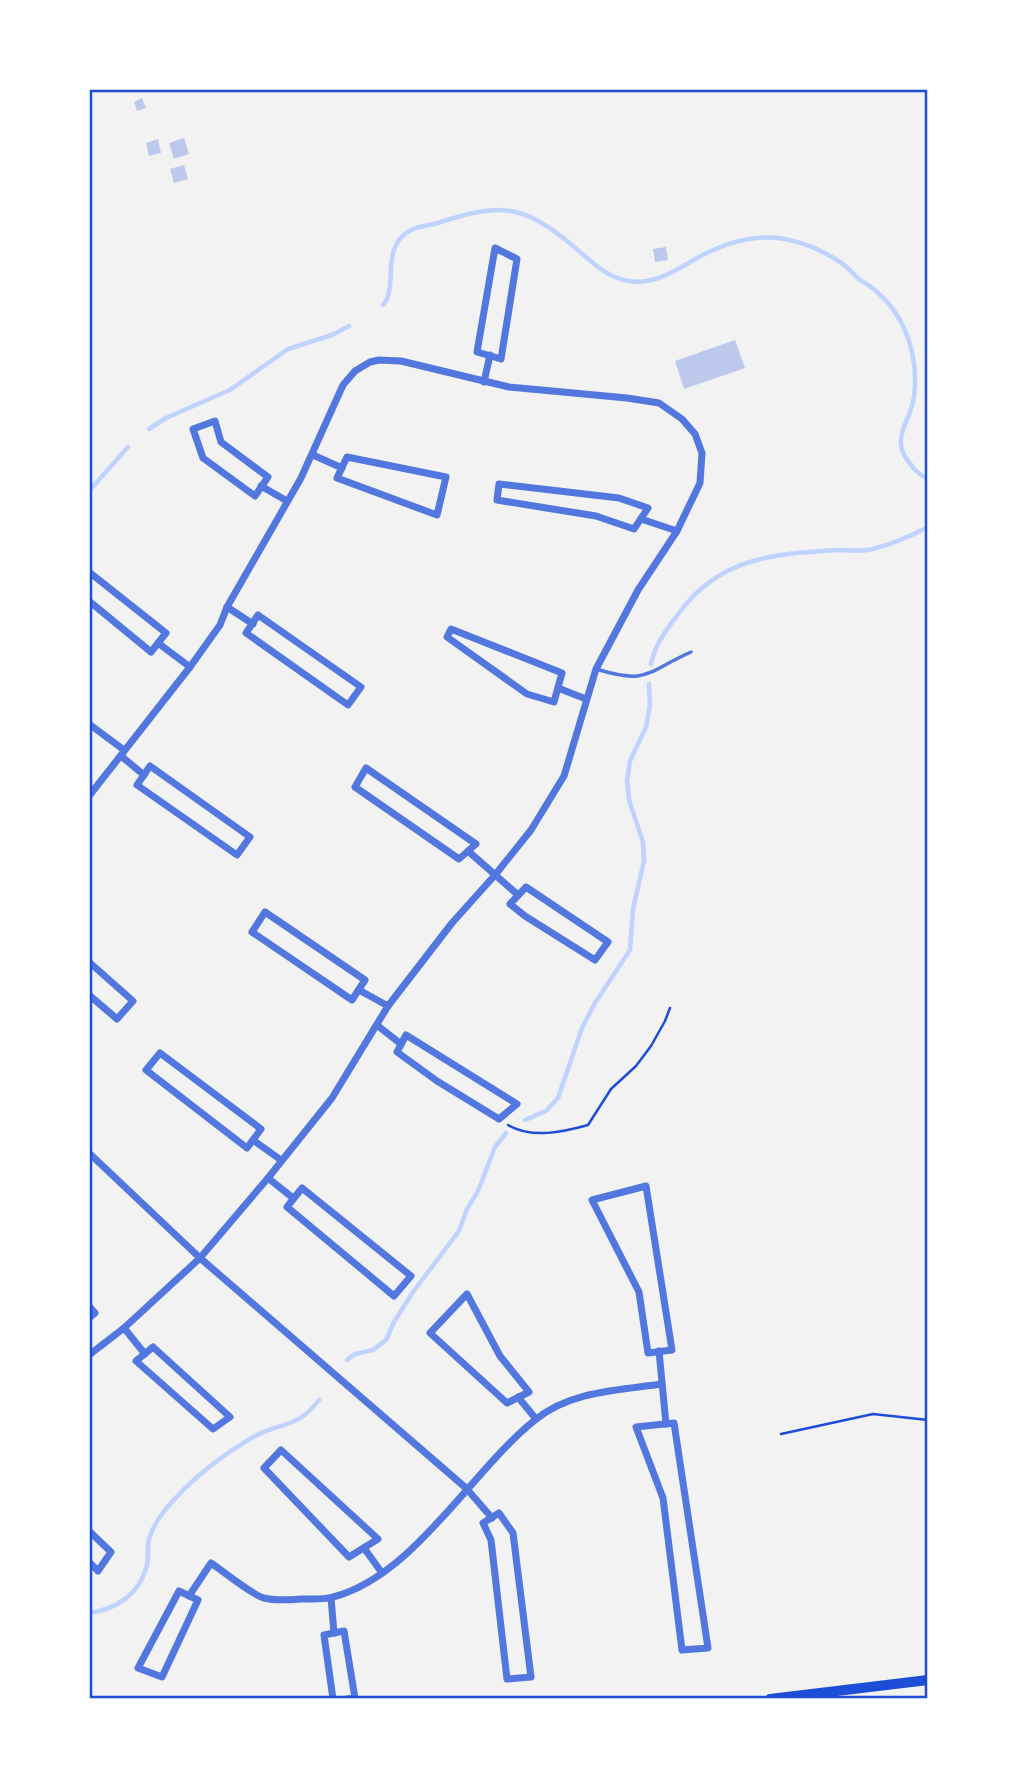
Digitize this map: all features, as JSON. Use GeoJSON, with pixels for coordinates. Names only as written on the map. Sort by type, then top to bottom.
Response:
{"type":"FeatureCollection","features":[{"type":"Feature","properties":{"kind":"main road"},"geometry":{"type":"LineString","coordinates":[[770,1699],[928,1680]]}},
{"type":"Feature","properties":{"kind":"street"},"geometry":{"type":"LineString","coordinates":[[495,248],[517,259],[501,359],[490,355],[477,352],[495,248]]}},
{"type":"Feature","properties":{"kind":"street"},"geometry":{"type":"LineString","coordinates":[[484,382],[490,355]]}},
{"type":"Feature","properties":{"kind":"street"},"geometry":{"type":"LineString","coordinates":[[89,796],[220,625],[227,607],[313,455],[343,385],[355,371],[370,362],[401,361],[509,387],[659,403],[682,419],[695,434],[702,453],[700,483],[677,531],[638,590],[596,669],[564,776],[531,830],[452,923],[388,1006],[332,1098],[268,1178],[200,1258],[124,1328],[91,1350]]}},
{"type":"Feature","properties":{"kind":"street"},"geometry":{"type":"LineString","coordinates":[[215,421],[222,442],[268,477],[261,486],[255,496],[203,458],[193,429],[215,421]]}},
{"type":"Feature","properties":{"kind":"street"},"geometry":{"type":"LineString","coordinates":[[313,455],[342,468]]}},
{"type":"Feature","properties":{"kind":"street"},"geometry":{"type":"LineString","coordinates":[[347,457],[446,477],[437,515],[337,478],[342,468],[347,457]]}},
{"type":"Feature","properties":{"kind":"street"},"geometry":{"type":"LineString","coordinates":[[499,484],[619,498],[649,508],[641,519],[634,528],[596,516],[497,500],[499,484]]}},
{"type":"Feature","properties":{"kind":"street"},"geometry":{"type":"LineString","coordinates":[[261,486],[288,501]]}},
{"type":"Feature","properties":{"kind":"street"},"geometry":{"type":"LineString","coordinates":[[641,519],[677,531]]}},
{"type":"Feature","properties":{"kind":"street"},"geometry":{"type":"LineString","coordinates":[[89,572],[166,633],[151,652],[89,601]]}},
{"type":"Feature","properties":{"kind":"street"},"geometry":{"type":"LineString","coordinates":[[227,607],[253,624]]}},
{"type":"Feature","properties":{"kind":"street"},"geometry":{"type":"LineString","coordinates":[[258,615],[361,687],[348,705],[246,633],[253,624],[258,615]]}},
{"type":"Feature","properties":{"kind":"street"},"geometry":{"type":"LineString","coordinates":[[451,629],[562,673],[558,688],[554,702],[527,694],[447,637],[451,629]]}},
{"type":"Feature","properties":{"kind":"street"},"geometry":{"type":"LineString","coordinates":[[158,643],[190,667]]}},
{"type":"Feature","properties":{"kind":"street"},"geometry":{"type":"LineString","coordinates":[[558,688],[586,699]]}},
{"type":"Feature","properties":{"kind":"street"},"geometry":{"type":"LineString","coordinates":[[89,724],[144,775]]}},
{"type":"Feature","properties":{"kind":"street"},"geometry":{"type":"LineString","coordinates":[[150,766],[250,837],[237,855],[137,785],[144,775],[150,766]]}},
{"type":"Feature","properties":{"kind":"street"},"geometry":{"type":"LineString","coordinates":[[366,768],[476,844],[468,851],[459,859],[355,787],[366,768]]}},
{"type":"Feature","properties":{"kind":"street"},"geometry":{"type":"LineString","coordinates":[[468,851],[518,895]]}},
{"type":"Feature","properties":{"kind":"street"},"geometry":{"type":"LineString","coordinates":[[526,887],[608,942],[595,960],[510,904],[518,895],[526,887]]}},
{"type":"Feature","properties":{"kind":"street"},"geometry":{"type":"LineString","coordinates":[[265,912],[365,981],[359,990],[352,1000],[252,932],[265,912]]}},
{"type":"Feature","properties":{"kind":"street"},"geometry":{"type":"LineString","coordinates":[[89,962],[133,1001],[117,1019],[89,995]]}},
{"type":"Feature","properties":{"kind":"street"},"geometry":{"type":"LineString","coordinates":[[359,990],[388,1006]]}},
{"type":"Feature","properties":{"kind":"street"},"geometry":{"type":"LineString","coordinates":[[378,1026],[401,1044]]}},
{"type":"Feature","properties":{"kind":"street"},"geometry":{"type":"LineString","coordinates":[[406,1035],[517,1104],[499,1119],[437,1081],[397,1052],[401,1044],[406,1035]]}},
{"type":"Feature","properties":{"kind":"street"},"geometry":{"type":"LineString","coordinates":[[160,1053],[261,1129],[253,1140],[247,1148],[146,1070],[160,1053]]}},
{"type":"Feature","properties":{"kind":"street"},"geometry":{"type":"LineString","coordinates":[[253,1140],[281,1160]]}},
{"type":"Feature","properties":{"kind":"street"},"geometry":{"type":"LineString","coordinates":[[89,1153],[200,1258],[466,1488],[492,1518]]}},
{"type":"Feature","properties":{"kind":"street"},"geometry":{"type":"LineString","coordinates":[[268,1178],[293,1198]]}},
{"type":"Feature","properties":{"kind":"street"},"geometry":{"type":"LineString","coordinates":[[646,1186],[672,1350],[659,1351],[648,1353],[639,1292],[592,1200],[646,1186]]}},
{"type":"Feature","properties":{"kind":"street"},"geometry":{"type":"LineString","coordinates":[[302,1188],[411,1276],[394,1296],[286,1207],[293,1198],[302,1188]]}},
{"type":"Feature","properties":{"kind":"street"},"geometry":{"type":"LineString","coordinates":[[467,1294],[500,1356],[529,1392],[519,1397],[508,1403],[430,1333],[467,1294]]}},
{"type":"Feature","properties":{"kind":"street"},"geometry":{"type":"LineString","coordinates":[[89,1306],[95,1313],[89,1318]]}},
{"type":"Feature","properties":{"kind":"street"},"geometry":{"type":"LineString","coordinates":[[124,1328],[145,1354]]}},
{"type":"Feature","properties":{"kind":"street"},"geometry":{"type":"LineString","coordinates":[[153,1347],[230,1417],[213,1429],[136,1362],[145,1354],[153,1347]]}},
{"type":"Feature","properties":{"kind":"street"},"geometry":{"type":"LineString","coordinates":[[659,1351],[666,1424]]}},
{"type":"Feature","properties":{"kind":"street"},"geometry":{"type":"LineString","coordinates":[[188,1596],[211,1563],[262,1598],[331,1598],[359,1588],[423,1540],[466,1488],[536,1419],[559,1405],[587,1395],[662,1384]]}},
{"type":"Feature","properties":{"kind":"street"},"geometry":{"type":"LineString","coordinates":[[519,1397],[536,1419]]}},
{"type":"Feature","properties":{"kind":"street"},"geometry":{"type":"LineString","coordinates":[[674,1423],[708,1648],[682,1650],[663,1498],[636,1427],[666,1424],[674,1423]]}},
{"type":"Feature","properties":{"kind":"street"},"geometry":{"type":"LineString","coordinates":[[281,1450],[378,1539],[364,1548],[349,1557],[264,1468],[281,1450]]}},
{"type":"Feature","properties":{"kind":"street"},"geometry":{"type":"LineString","coordinates":[[499,1513],[513,1533],[531,1677],[507,1679],[491,1539],[483,1523],[492,1518],[499,1513]]}},
{"type":"Feature","properties":{"kind":"street"},"geometry":{"type":"LineString","coordinates":[[89,1531],[111,1552],[98,1571],[89,1563]]}},
{"type":"Feature","properties":{"kind":"street"},"geometry":{"type":"LineString","coordinates":[[364,1548],[382,1573]]}},
{"type":"Feature","properties":{"kind":"street"},"geometry":{"type":"LineString","coordinates":[[179,1591],[188,1596],[198,1600],[162,1677],[138,1668],[179,1591]]}},
{"type":"Feature","properties":{"kind":"street"},"geometry":{"type":"LineString","coordinates":[[331,1598],[334,1633]]}},
{"type":"Feature","properties":{"kind":"street"},"geometry":{"type":"LineString","coordinates":[[334,1699],[324,1635],[345,1632],[355,1698],[348,1699]]}},
{"type":"Feature","properties":{"kind":"lane"},"geometry":{"type":"LineString","coordinates":[[596,669],[631,678],[646,675],[691,652]]}},
{"type":"Feature","properties":{"kind":"path"},"geometry":{"type":"LineString","coordinates":[[499,1119],[521,1132],[566,1131],[588,1125],[611,1089],[636,1066],[651,1046],[666,1021],[670,1008]]}},
{"type":"Feature","properties":{"kind":"path"},"geometry":{"type":"LineString","coordinates":[[781,1434],[873,1414],[928,1420]]}},
{"type":"Feature","properties":{"kind":"building"},"geometry":{"type":"Polygon","coordinates":[[[142,98],[146,108],[137,111],[134,102],[142,98]]]}},
{"type":"Feature","properties":{"kind":"building"},"geometry":{"type":"Polygon","coordinates":[[[184,138],[189,154],[174,159],[169,143],[184,138]]]}},
{"type":"Feature","properties":{"kind":"building"},"geometry":{"type":"Polygon","coordinates":[[[158,139],[161,153],[149,156],[146,143],[158,139]]]}},
{"type":"Feature","properties":{"kind":"building"},"geometry":{"type":"Polygon","coordinates":[[[184,165],[188,179],[174,183],[170,169],[184,165]]]}},
{"type":"Feature","properties":{"kind":"building"},"geometry":{"type":"Polygon","coordinates":[[[666,247],[668,260],[655,262],[653,249],[666,247]]]}},
{"type":"Feature","properties":{"kind":"building"},"geometry":{"type":"Polygon","coordinates":[[[735,340],[745,368],[684,389],[675,361],[735,340]]]}},
{"type":"Feature","properties":{"kind":"waterway"},"geometry":{"type":"LineString","coordinates":[[383,305],[390,288],[392,256],[401,237],[414,229],[479,212],[510,211],[539,221],[605,272],[638,282],[662,277],[730,243],[767,237],[803,244],[840,262],[875,290],[887,302],[903,327],[909,340],[915,383],[912,406],[903,429],[901,445],[910,464],[928,479]]}},
{"type":"Feature","properties":{"kind":"waterway"},"geometry":{"type":"LineString","coordinates":[[149,429],[166,418],[230,390],[288,349],[332,335],[349,326]]}},
{"type":"Feature","properties":{"kind":"waterway"},"geometry":{"type":"LineString","coordinates":[[89,491],[128,447]]}},
{"type":"Feature","properties":{"kind":"waterway"},"geometry":{"type":"LineString","coordinates":[[651,664],[658,643],[679,613],[711,581],[729,570],[769,557],[873,549],[928,527]]}},
{"type":"Feature","properties":{"kind":"waterway"},"geometry":{"type":"LineString","coordinates":[[525,1120],[546,1111],[558,1098],[582,1028],[630,950],[633,909],[644,861],[643,842],[629,800],[627,781],[630,761],[646,727],[650,705],[649,684]]}},
{"type":"Feature","properties":{"kind":"waterway"},"geometry":{"type":"LineString","coordinates":[[347,1360],[355,1354],[373,1350],[386,1340],[413,1292],[459,1231],[495,1147],[506,1133]]}},
{"type":"Feature","properties":{"kind":"waterway"},"geometry":{"type":"LineString","coordinates":[[89,1613],[118,1604],[133,1592],[144,1575],[148,1562],[149,1539],[155,1524],[168,1506],[191,1483],[232,1450],[265,1431],[304,1416],[319,1400]]}}]}
